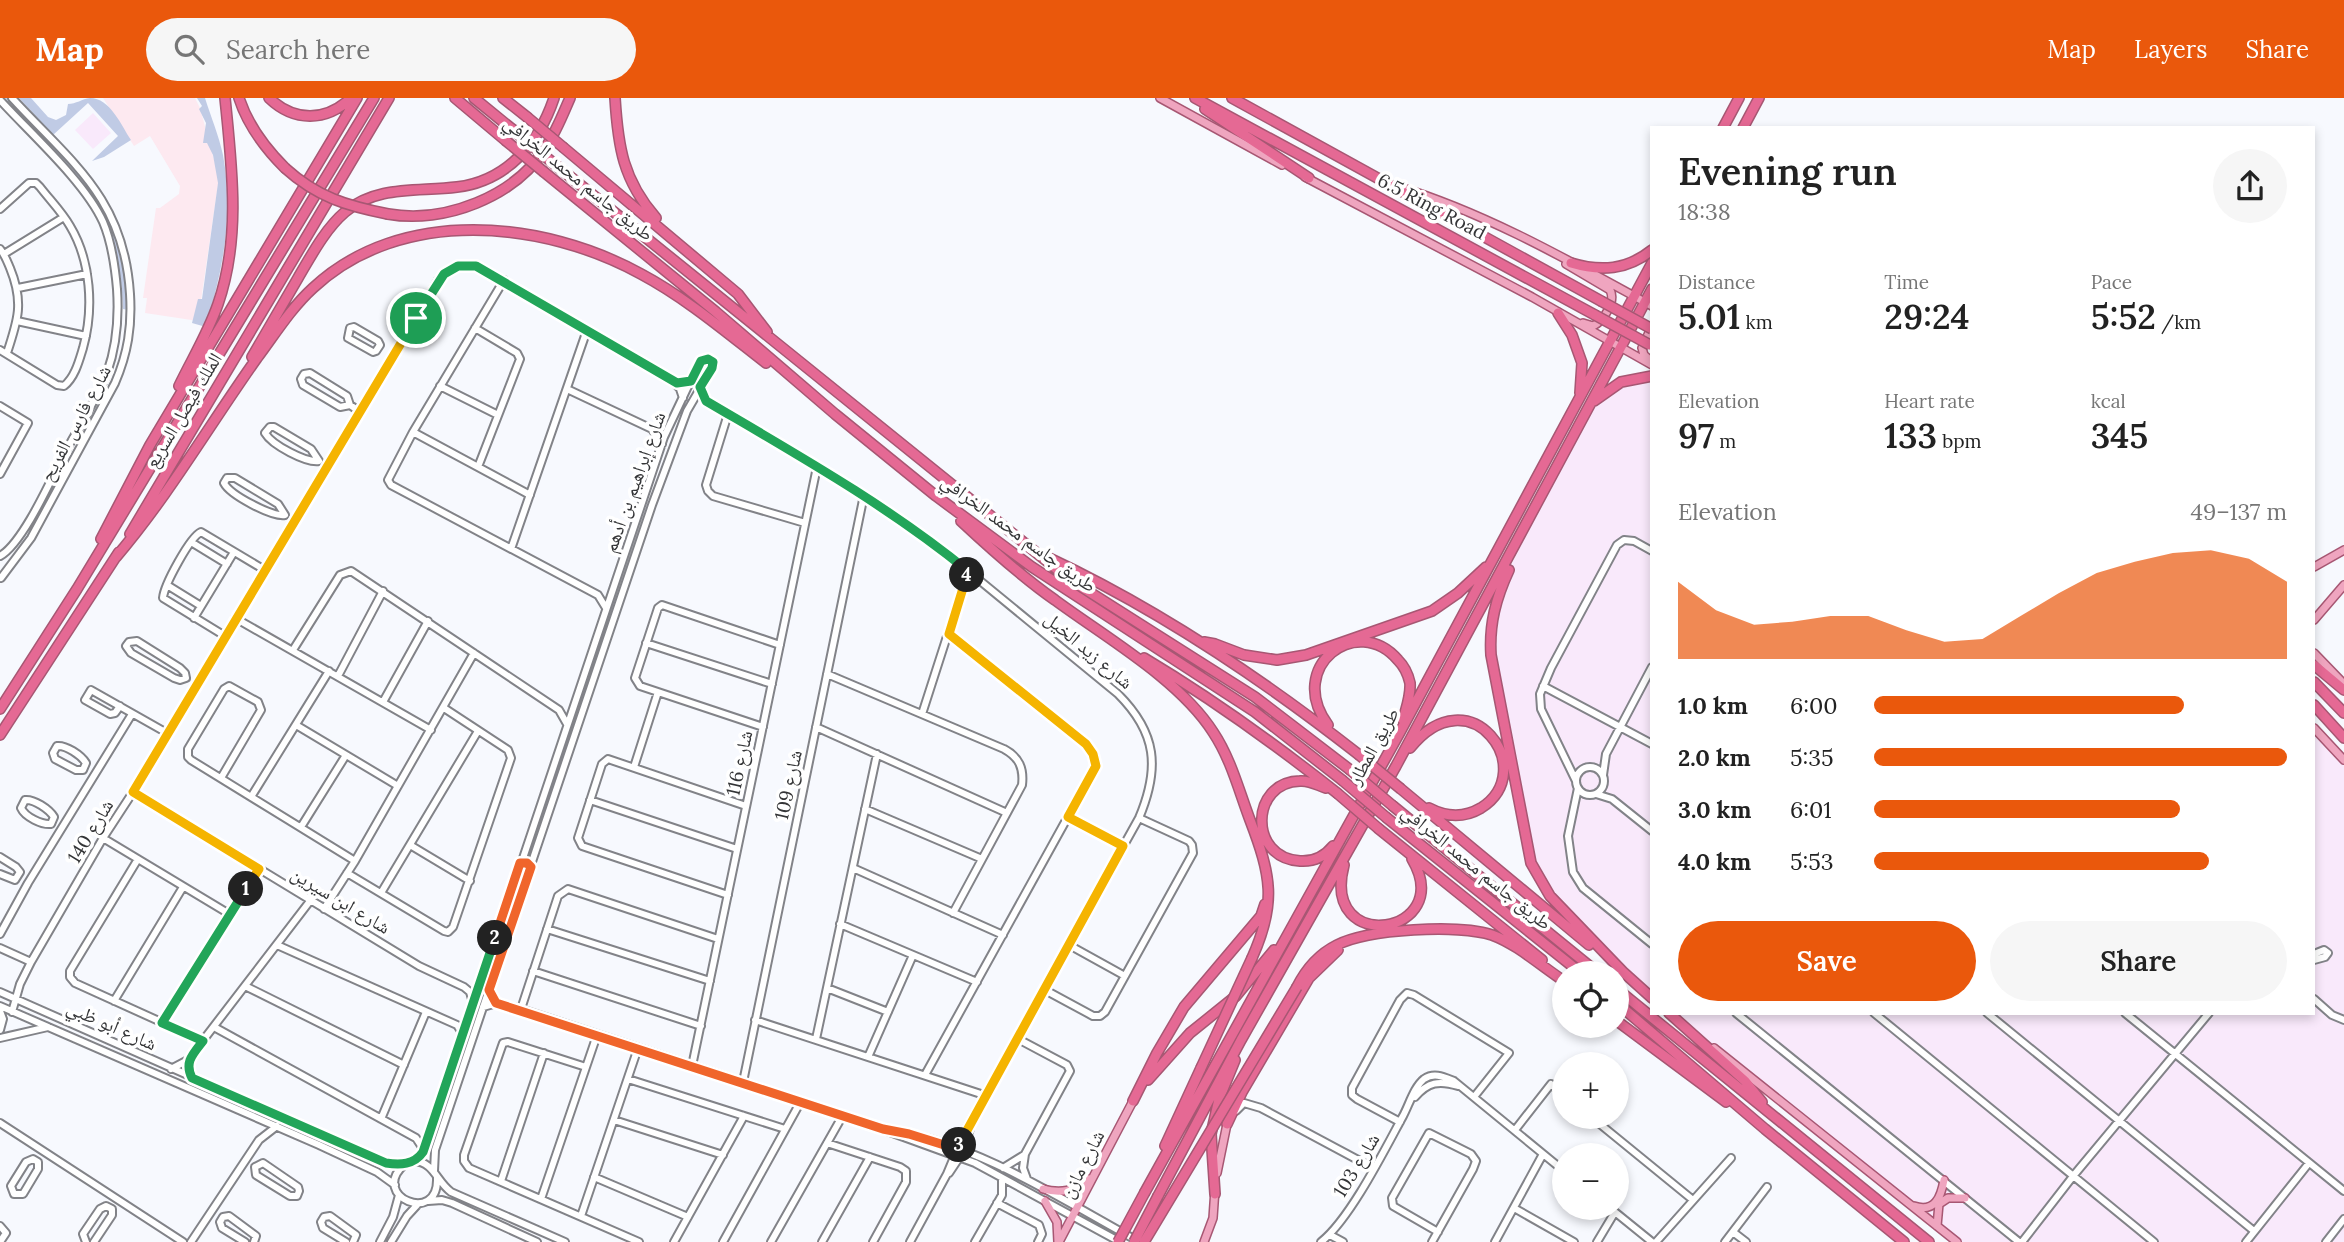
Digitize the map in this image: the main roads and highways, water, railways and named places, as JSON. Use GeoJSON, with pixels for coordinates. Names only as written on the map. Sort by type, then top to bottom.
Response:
{"type":"FeatureCollection","features":[{"type":"Feature","properties":{"kind":"highway"},"geometry":{"type":"LineString","coordinates":[[77,589],[209,326],[226,277],[234,222],[234,185],[225,98]]}},
{"type":"Feature","properties":{"kind":"highway"},"geometry":{"type":"LineString","coordinates":[[239,98],[252,128],[267,150],[312,189],[335,201],[388,214],[413,216],[461,208],[493,195],[524,173],[546,148],[570,98]]}},
{"type":"Feature","properties":{"kind":"highway"},"geometry":{"type":"LineString","coordinates":[[269,98],[294,115],[307,116],[330,111],[351,98]]}},
{"type":"Feature","properties":{"kind":"highway"},"geometry":{"type":"LineString","coordinates":[[150,445],[357,98]]}},
{"type":"Feature","properties":{"kind":"highway","name":"الملك فيصل السريع"},"geometry":{"type":"LineString","coordinates":[[0,709],[77,589],[374,98]]}},
{"type":"Feature","properties":{"kind":"highway","name":"الملك فيصل السريع"},"geometry":{"type":"LineString","coordinates":[[2,734],[116,557],[389,98]]}},
{"type":"Feature","properties":{"kind":"highway","name":"طريق جاسم محمد الخرافي"},"geometry":{"type":"LineString","coordinates":[[455,98],[936,496],[1042,574],[1255,712],[1566,961]]}},
{"type":"Feature","properties":{"kind":"highway","name":"طريق جاسم محمد الخرافي"},"geometry":{"type":"LineString","coordinates":[[474,98],[776,345],[1069,579],[1255,697],[1349,769],[1583,961]]}},
{"type":"Feature","properties":{"kind":"highway"},"geometry":{"type":"LineString","coordinates":[[503,98],[738,294],[776,345]]}},
{"type":"Feature","properties":{"kind":"highway"},"geometry":{"type":"LineString","coordinates":[[227,400],[310,257],[345,212],[383,193],[459,187],[477,183],[502,170],[520,158],[530,146],[547,119],[554,98]]}},
{"type":"Feature","properties":{"kind":"highway"},"geometry":{"type":"LineString","coordinates":[[614,98],[617,135],[629,179],[641,200],[673,238]]}},
{"type":"Feature","properties":{"kind":"highway"},"geometry":{"type":"LineString","coordinates":[[1190,98],[1309,178]]}},
{"type":"Feature","properties":{"kind":"highway","name":"6.5 Ring Road"},"geometry":{"type":"LineString","coordinates":[[1195,98],[1650,345]]}},
{"type":"Feature","properties":{"kind":"highway","name":"6.5 Ring Road"},"geometry":{"type":"LineString","coordinates":[[1232,98],[1650,326]]}},
{"type":"Feature","properties":{"kind":"highway"},"geometry":{"type":"LineString","coordinates":[[1724,126],[1739,98]]}},
{"type":"Feature","properties":{"kind":"highway"},"geometry":{"type":"LineString","coordinates":[[1743,126],[1759,98]]}},
{"type":"Feature","properties":{"kind":"highway"},"geometry":{"type":"LineString","coordinates":[[116,557],[145,523],[227,400],[288,316],[313,288],[337,269],[396,240],[454,231],[489,231],[527,234],[578,245],[643,274],[835,414]]}},
{"type":"Feature","properties":{"kind":"highway"},"geometry":{"type":"LineString","coordinates":[[1571,263],[1595,269],[1615,268],[1635,262],[1650,251]]}},
{"type":"Feature","properties":{"kind":"highway","name":"طريق المطار"},"geometry":{"type":"LineString","coordinates":[[1119,1242],[1401,732],[1650,267]]}},
{"type":"Feature","properties":{"kind":"highway","name":"طريق المطار"},"geometry":{"type":"LineString","coordinates":[[1133,1242],[1241,1040],[1396,766],[1527,525],[1619,348],[1648,304]]}},
{"type":"Feature","properties":{"kind":"highway"},"geometry":{"type":"LineString","coordinates":[[1558,313],[1572,335],[1582,363],[1580,396]]}},
{"type":"Feature","properties":{"kind":"highway"},"geometry":{"type":"LineString","coordinates":[[1590,404],[1621,382],[1650,376]]}},
{"type":"Feature","properties":{"kind":"highway"},"geometry":{"type":"LineString","coordinates":[[936,496],[1020,573],[1141,662],[1195,709],[1213,731],[1234,775],[1261,848],[1270,892],[1268,917],[1146,1191]]}},
{"type":"Feature","properties":{"kind":"highway"},"geometry":{"type":"LineString","coordinates":[[1527,525],[1499,591],[1490,634],[1497,693],[1531,863],[1550,896],[1612,961]]}},
{"type":"Feature","properties":{"kind":"highway"},"geometry":{"type":"LineString","coordinates":[[1032,550],[1080,572],[1201,641],[1304,712],[1609,961]]}},
{"type":"Feature","properties":{"kind":"highway"},"geometry":{"type":"LineString","coordinates":[[1201,641],[1215,643],[1244,655],[1277,660],[1306,655],[1432,611],[1458,593],[1492,561]]}},
{"type":"Feature","properties":{"kind":"highway"},"geometry":{"type":"LineString","coordinates":[[1094,628],[1188,684],[1255,730],[1552,970]]}},
{"type":"Feature","properties":{"kind":"highway"},"geometry":{"type":"LineString","coordinates":[[1337,738],[1318,710],[1313,692],[1314,680],[1326,657],[1335,649],[1355,642],[1366,642],[1387,650],[1395,656],[1406,672],[1409,695],[1401,732]]}},
{"type":"Feature","properties":{"kind":"highway"},"geometry":{"type":"LineString","coordinates":[[2315,666],[2344,690]]}},
{"type":"Feature","properties":{"kind":"highway"},"geometry":{"type":"LineString","coordinates":[[2315,683],[2344,713]]}},
{"type":"Feature","properties":{"kind":"highway"},"geometry":{"type":"LineString","coordinates":[[0,698],[12,691]]}},
{"type":"Feature","properties":{"kind":"highway"},"geometry":{"type":"LineString","coordinates":[[2315,706],[2344,738]]}},
{"type":"Feature","properties":{"kind":"highway"},"geometry":{"type":"LineString","coordinates":[[1396,766],[1423,734],[1444,721],[1469,721],[1488,732],[1501,751],[1504,773],[1495,795],[1475,812],[1464,816],[1439,814],[1410,797]]}},
{"type":"Feature","properties":{"kind":"highway"},"geometry":{"type":"LineString","coordinates":[[1336,793],[1309,781],[1282,785],[1264,807],[1261,825],[1264,836],[1268,844],[1284,858],[1307,862],[1325,855],[1348,828]]}},
{"type":"Feature","properties":{"kind":"highway"},"geometry":{"type":"LineString","coordinates":[[1347,853],[1340,886],[1344,903],[1349,911],[1365,924],[1382,926],[1403,921],[1421,896],[1419,874],[1409,855]]}},
{"type":"Feature","properties":{"kind":"highway"},"geometry":{"type":"LineString","coordinates":[[1133,1101],[1184,1007],[1261,916],[1265,906],[1266,871]]}},
{"type":"Feature","properties":{"kind":"highway"},"geometry":{"type":"LineString","coordinates":[[1133,1101],[1179,1044],[1236,996],[1292,927]]}},
{"type":"Feature","properties":{"kind":"highway"},"geometry":{"type":"LineString","coordinates":[[1142,1242],[1308,969],[1323,953],[1349,940],[1373,934],[1448,929],[1495,936],[1552,972]]}},
{"type":"Feature","properties":{"kind":"highway"},"geometry":{"type":"LineString","coordinates":[[1227,1124],[1242,1092],[1315,971],[1334,953],[1373,934]]}},
{"type":"Feature","properties":{"kind":"highway"},"geometry":{"type":"LineString","coordinates":[[1629,978],[1650,996]]}},
{"type":"Feature","properties":{"kind":"highway"},"geometry":{"type":"LineString","coordinates":[[1629,999],[1929,1242]]}},
{"type":"Feature","properties":{"kind":"highway"},"geometry":{"type":"LineString","coordinates":[[1629,1013],[1904,1242]]}},
{"type":"Feature","properties":{"kind":"highway"},"geometry":{"type":"LineString","coordinates":[[1671,1015],[1745,1081],[1777,1119]]}},
{"type":"Feature","properties":{"kind":"highway"},"geometry":{"type":"LineString","coordinates":[[1629,1030],[1765,1129]]}},
{"type":"Feature","properties":{"kind":"highway"},"geometry":{"type":"LineString","coordinates":[[1215,1194],[1212,1143],[1214,1117],[1241,1040]]}},
{"type":"Feature","properties":{"kind":"highway"},"geometry":{"type":"LineString","coordinates":[[1864,1210],[1896,1242]]}},
{"type":"Feature","properties":{"kind":"main road"},"geometry":{"type":"LineString","coordinates":[[1160,98],[1588,326],[1600,323],[1613,299],[1612,292],[1568,267],[1559,257]]}},
{"type":"Feature","properties":{"kind":"main road"},"geometry":{"type":"LineString","coordinates":[[1387,183],[1467,212],[1648,304]]}},
{"type":"Feature","properties":{"kind":"main road"},"geometry":{"type":"LineString","coordinates":[[1532,297],[1608,342],[1650,362]]}},
{"type":"Feature","properties":{"kind":"main road"},"geometry":{"type":"LineString","coordinates":[[1650,331],[1642,348],[1650,361]]}},
{"type":"Feature","properties":{"kind":"main road"},"geometry":{"type":"LineString","coordinates":[[2315,566],[2344,551]]}},
{"type":"Feature","properties":{"kind":"main road"},"geometry":{"type":"LineString","coordinates":[[2315,617],[2344,585]]}},
{"type":"Feature","properties":{"kind":"main road"},"geometry":{"type":"LineString","coordinates":[[2315,654],[2344,684]]}},
{"type":"Feature","properties":{"kind":"main road"},"geometry":{"type":"LineString","coordinates":[[2315,729],[2344,760]]}},
{"type":"Feature","properties":{"kind":"main road"},"geometry":{"type":"LineString","coordinates":[[1671,1015],[1957,1242]]}},
{"type":"Feature","properties":{"kind":"main road","name":"شارع مازن"},"geometry":{"type":"LineString","coordinates":[[1058,1242],[1133,1101]]}},
{"type":"Feature","properties":{"kind":"main road"},"geometry":{"type":"LineString","coordinates":[[1204,1242],[1213,1218],[1218,1158],[1227,1124]]}},
{"type":"Feature","properties":{"kind":"main road"},"geometry":{"type":"LineString","coordinates":[[1043,1189],[1052,1192],[1071,1190],[1089,1180],[1096,1170]]}},
{"type":"Feature","properties":{"kind":"main road"},"geometry":{"type":"LineString","coordinates":[[1910,1204],[1923,1209],[1934,1205],[1941,1195],[1944,1180]]}},
{"type":"Feature","properties":{"kind":"main road"},"geometry":{"type":"LineString","coordinates":[[1937,1226],[1939,1204],[1948,1198],[1965,1198]]}},
{"type":"Feature","properties":{"kind":"main road"},"geometry":{"type":"LineString","coordinates":[[1045,1200],[1057,1222],[1058,1242]]}}]}
